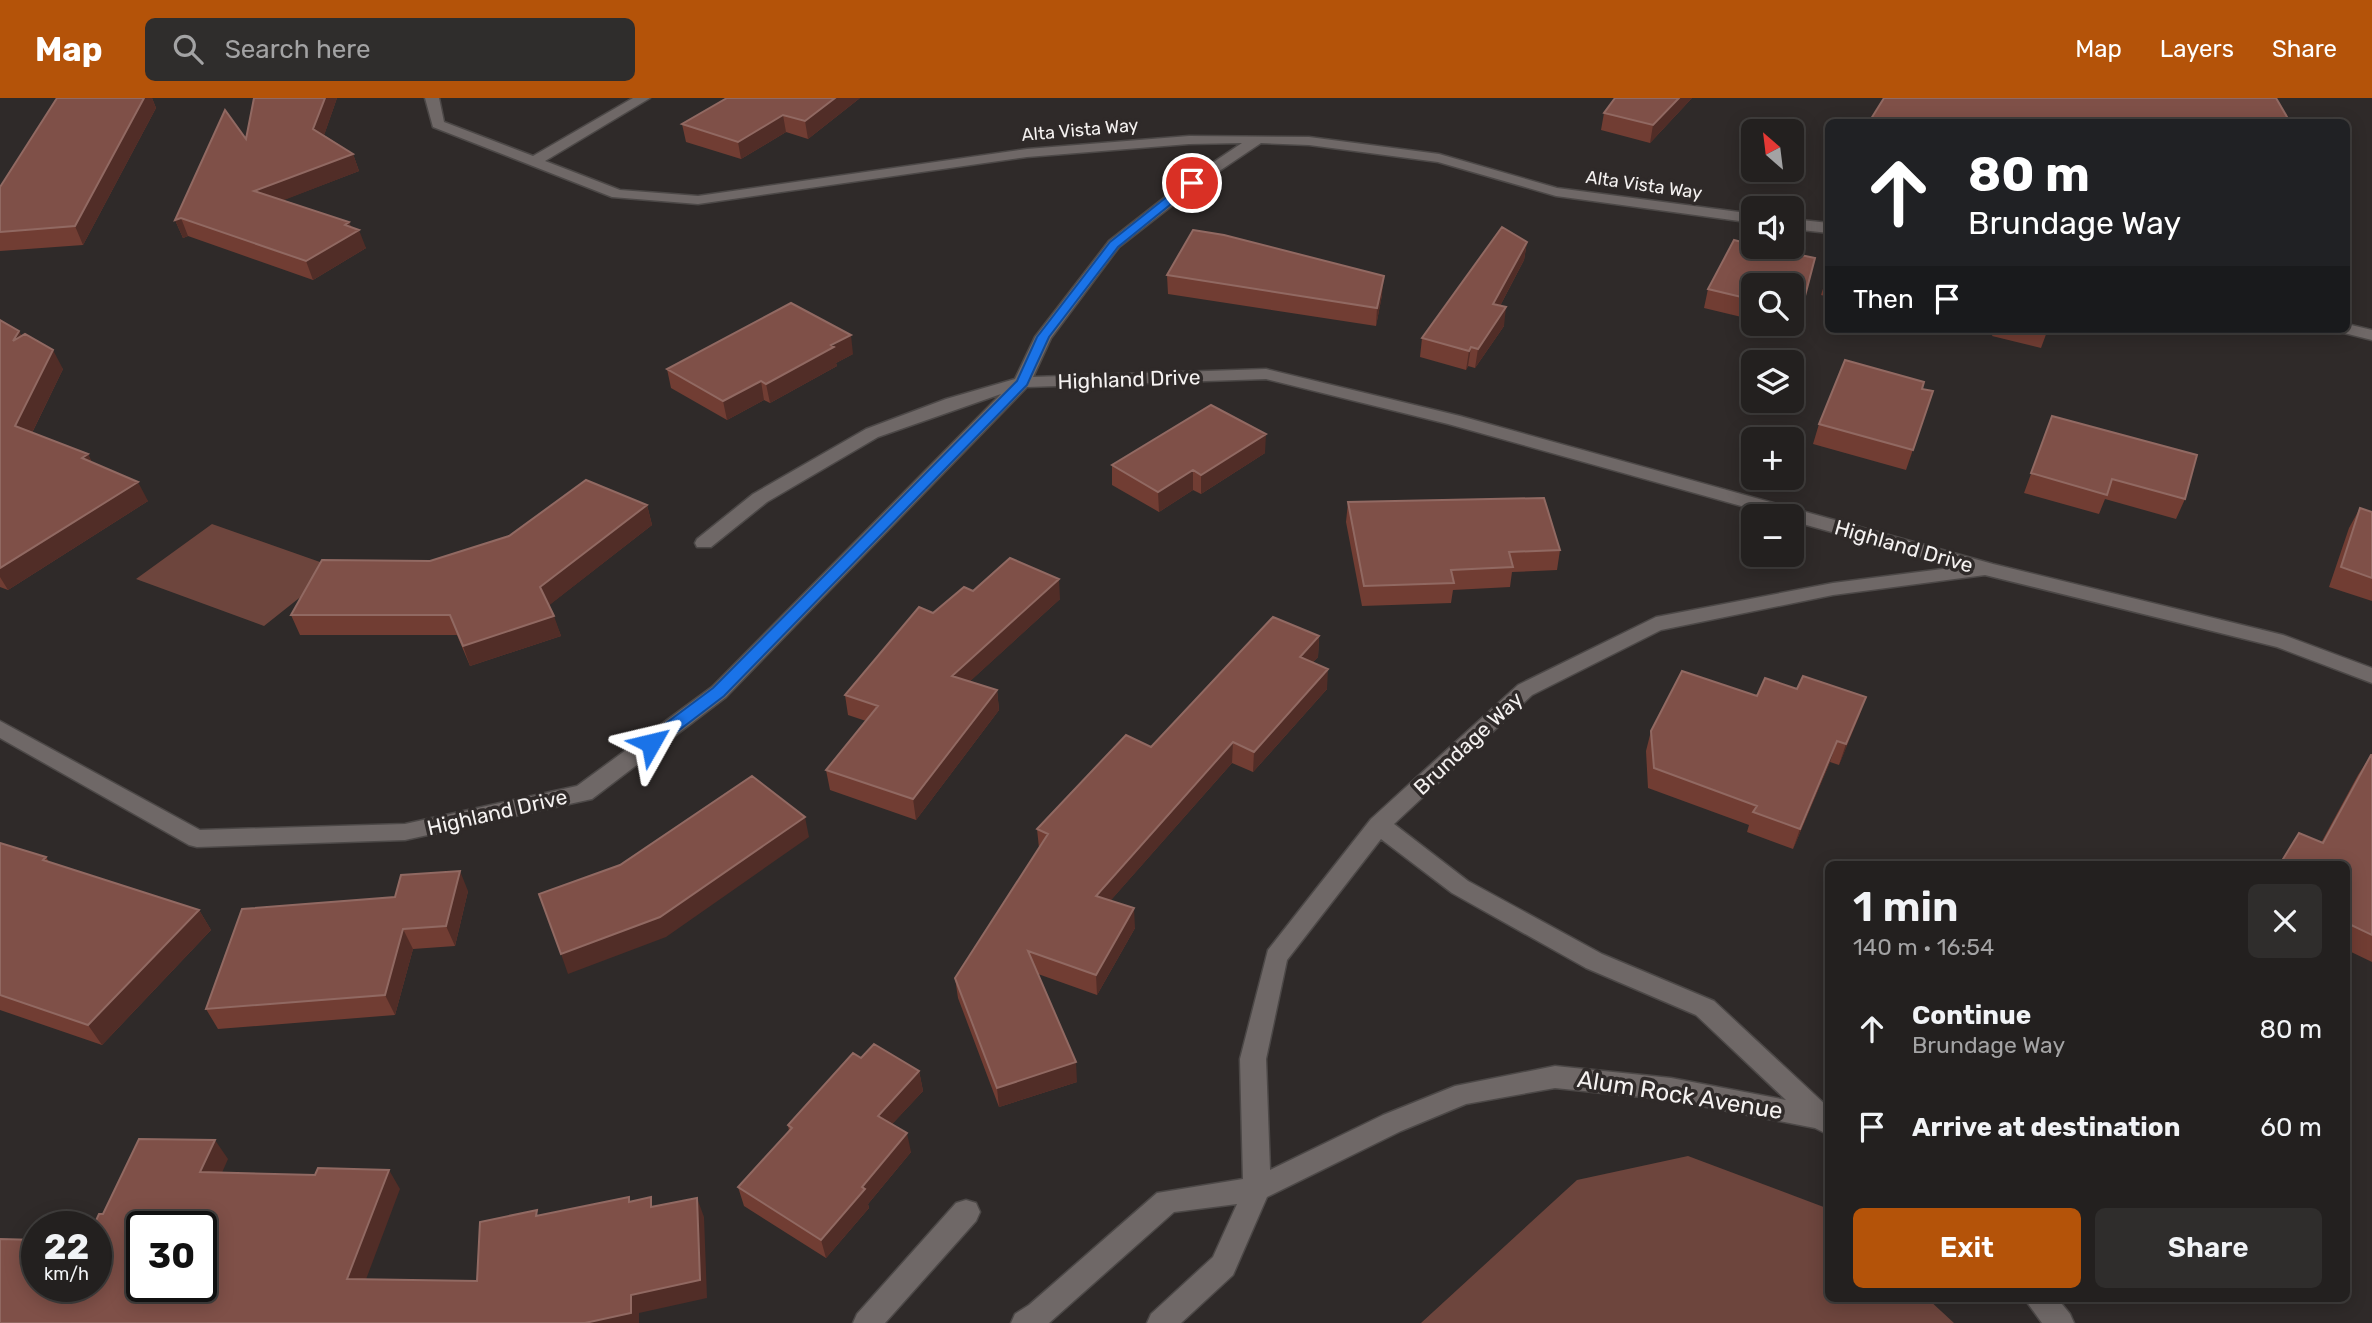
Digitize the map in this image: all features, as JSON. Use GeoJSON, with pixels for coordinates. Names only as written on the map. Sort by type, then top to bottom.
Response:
{"type":"FeatureCollection","features":[{"type":"Feature","properties":{"kind":"street"},"geometry":{"type":"LineString","coordinates":[[432,98],[438,124],[536,160],[643,98]]}},
{"type":"Feature","properties":{"kind":"street"},"geometry":{"type":"LineString","coordinates":[[704,543],[760,498],[872,433],[952,403],[1022,382],[1043,337],[1114,244],[1192,183],[1258,139]]}},
{"type":"Feature","properties":{"kind":"street","name":"Alta Vista Way"},"geometry":{"type":"LineString","coordinates":[[536,160],[617,194],[698,200],[1027,153],[1189,140],[1309,141],[1439,158],[1556,192],[1741,217]]}},
{"type":"Feature","properties":{"kind":"street"},"geometry":{"type":"LineString","coordinates":[[1804,226],[1825,228]]}},
{"type":"Feature","properties":{"kind":"street"},"geometry":{"type":"LineString","coordinates":[[2350,330],[2372,335]]}},
{"type":"Feature","properties":{"kind":"street","name":"Highland Drive"},"geometry":{"type":"LineString","coordinates":[[0,728],[197,839],[405,832],[584,793],[719,692],[1022,382],[1266,374],[1454,421],[1990,570],[2283,642],[2372,676]]}},
{"type":"Feature","properties":{"kind":"street","name":"Brundage Way"},"geometry":{"type":"LineString","coordinates":[[1257,1189],[1254,1059],[1276,957],[1379,825],[1525,690],[1656,624],[1833,589],[1990,570]]}},
{"type":"Feature","properties":{"kind":"street"},"geometry":{"type":"LineString","coordinates":[[1379,825],[1460,887],[1594,961],[1705,1008],[1825,1121]]}},
{"type":"Feature","properties":{"kind":"street","name":"Alum Rock Avenue"},"geometry":{"type":"LineString","coordinates":[[1026,1323],[1167,1201],[1257,1189],[1392,1123],[1464,1094],[1555,1077],[1671,1090],[1825,1121]]}},
{"type":"Feature","properties":{"kind":"street"},"geometry":{"type":"LineString","coordinates":[[1161,1323],[1223,1266],[1257,1189]]}},
{"type":"Feature","properties":{"kind":"street"},"geometry":{"type":"LineString","coordinates":[[867,1323],[966,1212]]}},
{"type":"Feature","properties":{"kind":"street"},"geometry":{"type":"LineString","coordinates":[[2042,1302],[2060,1323]]}},
{"type":"Feature","properties":{"kind":"shaded area"},"geometry":{"type":"Polygon","coordinates":[[[212,524],[337,568],[264,626],[136,579],[212,524]]]}},
{"type":"Feature","properties":{"kind":"shaded area"},"geometry":{"type":"Polygon","coordinates":[[[1688,1156],[1825,1207],[1825,1302],[1931,1302],[1954,1323],[1421,1323],[1577,1180],[1688,1156]]]}},
{"type":"Feature","properties":{"kind":"building"},"geometry":{"type":"Polygon","coordinates":[[[57,98],[144,98],[75,226],[0,232],[0,187],[57,98]]]}},
{"type":"Feature","properties":{"kind":"building"},"geometry":{"type":"Polygon","coordinates":[[[254,98],[325,98],[313,129],[353,154],[254,191],[349,222],[345,225],[359,230],[306,261],[181,218],[175,220],[225,110],[246,139],[254,98]]]}},
{"type":"Feature","properties":{"kind":"building"},"geometry":{"type":"Polygon","coordinates":[[[727,98],[835,98],[805,121],[783,115],[738,142],[682,124],[727,98]]]}},
{"type":"Feature","properties":{"kind":"building"},"geometry":{"type":"Polygon","coordinates":[[[1615,98],[1679,98],[1653,125],[1604,113],[1615,98]]]}},
{"type":"Feature","properties":{"kind":"building"},"geometry":{"type":"Polygon","coordinates":[[[1884,98],[2276,98],[2288,119],[1871,119],[1884,98]]]}},
{"type":"Feature","properties":{"kind":"building"},"geometry":{"type":"Polygon","coordinates":[[[1502,227],[1527,242],[1493,304],[1506,307],[1478,349],[1471,347],[1469,351],[1422,338],[1502,227]]]}},
{"type":"Feature","properties":{"kind":"building"},"geometry":{"type":"Polygon","coordinates":[[[1193,230],[1224,235],[1384,276],[1377,308],[1167,275],[1193,230]]]}},
{"type":"Feature","properties":{"kind":"building"},"geometry":{"type":"Polygon","coordinates":[[[1734,240],[1741,242],[1741,259],[1804,259],[1804,256],[1815,258],[1804,300],[1804,273],[1741,273],[1741,297],[1708,289],[1734,240]]]}},
{"type":"Feature","properties":{"kind":"building"},"geometry":{"type":"Polygon","coordinates":[[[791,303],[851,335],[766,384],[761,381],[723,401],[667,369],[791,303]]]}},
{"type":"Feature","properties":{"kind":"building"},"geometry":{"type":"Polygon","coordinates":[[[0,320],[19,331],[13,341],[25,334],[53,350],[15,426],[88,454],[82,458],[138,482],[0,568],[0,320]]]}},
{"type":"Feature","properties":{"kind":"building"},"geometry":{"type":"Polygon","coordinates":[[[1845,360],[1924,382],[1922,389],[1933,391],[1913,450],[1819,424],[1845,360]]]}},
{"type":"Feature","properties":{"kind":"building"},"geometry":{"type":"Polygon","coordinates":[[[1211,405],[1266,434],[1201,475],[1193,470],[1158,492],[1112,465],[1211,405]]]}},
{"type":"Feature","properties":{"kind":"building"},"geometry":{"type":"Polygon","coordinates":[[[2052,416],[2197,455],[2185,499],[2112,479],[2107,495],[2031,473],[2052,416]]]}},
{"type":"Feature","properties":{"kind":"building"},"geometry":{"type":"Polygon","coordinates":[[[586,480],[647,505],[540,587],[554,616],[463,646],[450,615],[291,615],[322,560],[430,561],[509,536],[586,480]]]}},
{"type":"Feature","properties":{"kind":"building"},"geometry":{"type":"Polygon","coordinates":[[[1544,498],[1560,550],[1509,552],[1513,567],[1451,570],[1454,583],[1364,586],[1348,502],[1544,498]]]}},
{"type":"Feature","properties":{"kind":"building"},"geometry":{"type":"Polygon","coordinates":[[[2360,508],[2372,512],[2372,578],[2341,567],[2360,508]]]}},
{"type":"Feature","properties":{"kind":"building"},"geometry":{"type":"Polygon","coordinates":[[[1010,558],[1059,579],[952,676],[997,690],[913,799],[826,770],[878,706],[845,695],[919,607],[933,613],[964,587],[973,591],[1010,558]]]}},
{"type":"Feature","properties":{"kind":"building"},"geometry":{"type":"Polygon","coordinates":[[[1273,617],[1319,636],[1300,657],[1328,669],[1254,752],[1233,742],[1096,896],[1134,908],[1096,975],[1028,951],[1076,1062],[997,1088],[955,978],[1048,834],[1037,829],[1126,735],[1151,747],[1273,617]]]}},
{"type":"Feature","properties":{"kind":"building"},"geometry":{"type":"Polygon","coordinates":[[[1682,671],[1757,696],[1765,678],[1797,689],[1803,676],[1866,697],[1846,744],[1837,741],[1800,829],[1753,812],[1757,806],[1654,768],[1651,731],[1682,671]]]}},
{"type":"Feature","properties":{"kind":"building"},"geometry":{"type":"Polygon","coordinates":[[[2372,755],[2372,935],[2350,924],[2350,861],[2282,861],[2299,833],[2323,843],[2372,755]]]}},
{"type":"Feature","properties":{"kind":"building"},"geometry":{"type":"Polygon","coordinates":[[[752,776],[805,817],[660,917],[561,954],[539,894],[620,865],[752,776]]]}},
{"type":"Feature","properties":{"kind":"building"},"geometry":{"type":"Polygon","coordinates":[[[0,843],[46,857],[43,860],[199,910],[88,1025],[0,995],[0,843]]]}},
{"type":"Feature","properties":{"kind":"building"},"geometry":{"type":"Polygon","coordinates":[[[460,871],[446,926],[403,929],[385,995],[206,1009],[242,909],[395,897],[401,875],[460,871]]]}},
{"type":"Feature","properties":{"kind":"building"},"geometry":{"type":"Polygon","coordinates":[[[874,1044],[919,1071],[878,1116],[907,1133],[862,1187],[865,1189],[821,1240],[738,1187],[792,1128],[788,1125],[853,1053],[861,1058],[874,1044]]]}},
{"type":"Feature","properties":{"kind":"building"},"geometry":{"type":"Polygon","coordinates":[[[139,1139],[215,1140],[200,1172],[315,1175],[318,1168],[389,1170],[347,1279],[477,1281],[480,1222],[537,1210],[536,1216],[629,1197],[629,1202],[651,1197],[651,1207],[697,1198],[700,1280],[631,1295],[631,1313],[585,1323],[0,1323],[0,1239],[21,1240],[21,1302],[112,1302],[112,1211],[104,1211],[139,1139]]]}},
{"type":"Feature","properties":{"kind":"route"},"geometry":{"type":"LineString","coordinates":[[651,743],[719,692],[1022,382],[1043,337],[1114,244],[1192,183]]}}]}
